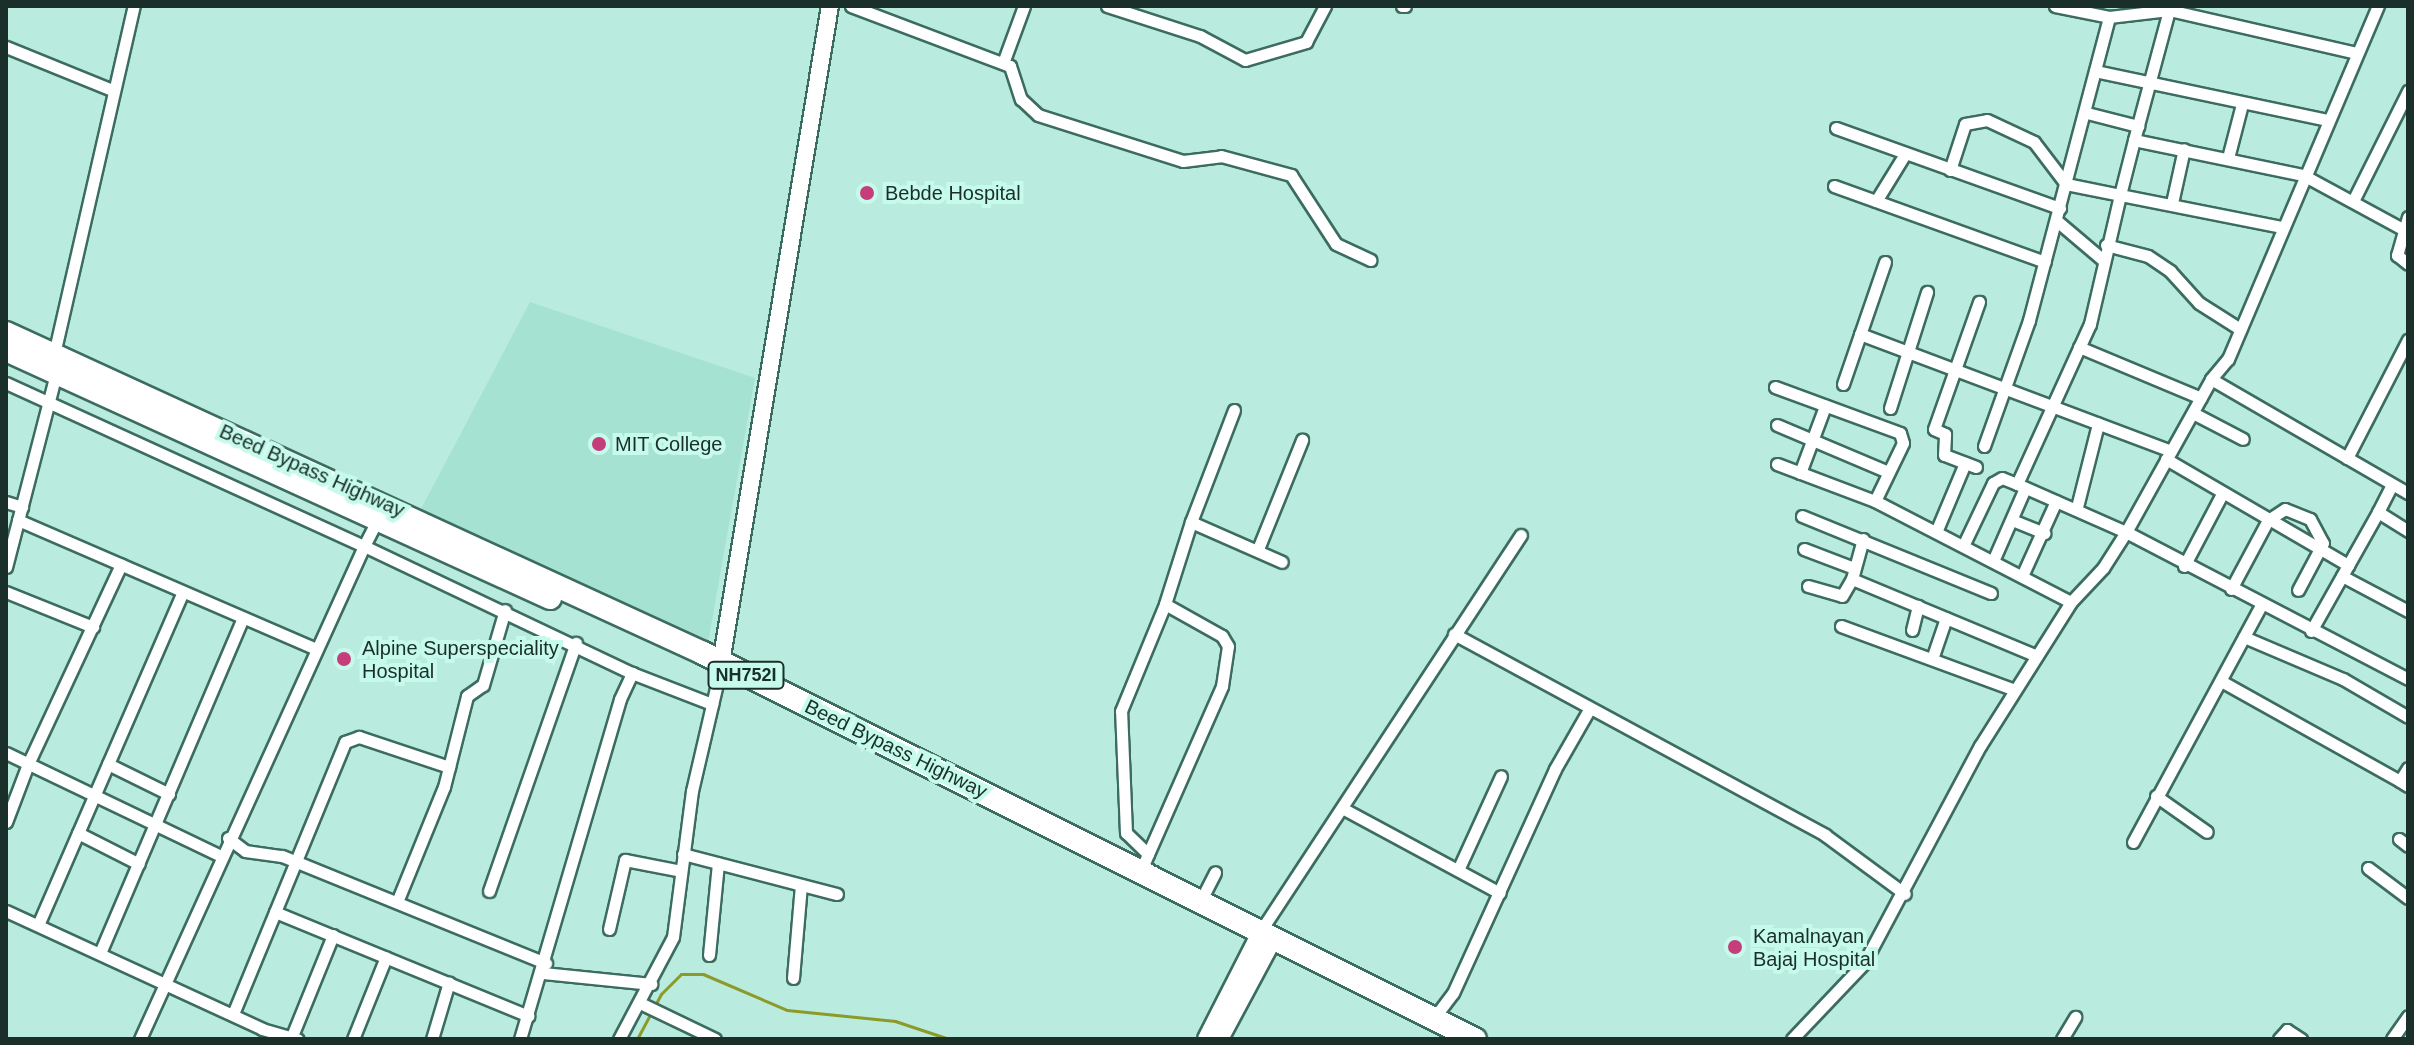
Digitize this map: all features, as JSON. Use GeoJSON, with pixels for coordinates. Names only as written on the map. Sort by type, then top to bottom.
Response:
{"type":"FeatureCollection","features":[{"type":"Feature","properties":{"kind":"highway","name":"Beed Bypass Highway"},"geometry":{"type":"LineString","coordinates":[[6,333],[55,363],[1144,862],[1201,900],[1444,1039]]}},
{"type":"Feature","properties":{"kind":"highway","name":"Beed Bypass Highway"},"geometry":{"type":"LineString","coordinates":[[6,350],[55,363]]}},
{"type":"Feature","properties":{"kind":"highway","name":"Beed Bypass Highway"},"geometry":{"type":"LineString","coordinates":[[720,669],[1475,1039]]}},
{"type":"Feature","properties":{"kind":"street"},"geometry":{"type":"LineString","coordinates":[[6,564],[48,402],[112,90],[134,6]]}},
{"type":"Feature","properties":{"kind":"street"},"geometry":{"type":"LineString","coordinates":[[619,1039],[644,1004],[673,937],[683,854],[720,669],[830,6]]}},
{"type":"Feature","properties":{"kind":"street"},"geometry":{"type":"LineString","coordinates":[[851,6],[1003,63],[1017,77],[1021,99],[1038,115],[1183,161],[1221,156],[1291,175],[1336,244],[1371,260]]}},
{"type":"Feature","properties":{"kind":"street"},"geometry":{"type":"LineString","coordinates":[[1003,63],[1024,6]]}},
{"type":"Feature","properties":{"kind":"street"},"geometry":{"type":"LineString","coordinates":[[1107,6],[1200,36],[1245,60],[1306,42],[1325,6]]}},
{"type":"Feature","properties":{"kind":"street"},"geometry":{"type":"LineString","coordinates":[[2055,6],[2109,17],[2169,10],[2357,53]]}},
{"type":"Feature","properties":{"kind":"street"},"geometry":{"type":"LineString","coordinates":[[1792,1039],[1864,963],[1905,894],[1943,815],[2015,690],[2071,602],[2103,568],[2211,379],[2228,359],[2303,175],[2378,6]]}},
{"type":"Feature","properties":{"kind":"street"},"geometry":{"type":"LineString","coordinates":[[1993,561],[2012,520],[2050,404],[2090,324],[2106,245],[2169,10]]}},
{"type":"Feature","properties":{"kind":"street"},"geometry":{"type":"LineString","coordinates":[[1984,446],[2057,221],[2109,17]]}},
{"type":"Feature","properties":{"kind":"street"},"geometry":{"type":"LineString","coordinates":[[6,47],[112,90]]}},
{"type":"Feature","properties":{"kind":"street"},"geometry":{"type":"LineString","coordinates":[[2095,71],[2327,120]]}},
{"type":"Feature","properties":{"kind":"street"},"geometry":{"type":"LineString","coordinates":[[2354,199],[2408,91]]}},
{"type":"Feature","properties":{"kind":"street"},"geometry":{"type":"LineString","coordinates":[[2228,158],[2242,104]]}},
{"type":"Feature","properties":{"kind":"street"},"geometry":{"type":"LineString","coordinates":[[2087,113],[2138,126]]}},
{"type":"Feature","properties":{"kind":"street"},"geometry":{"type":"LineString","coordinates":[[1950,170],[1965,124],[1987,120],[2034,142],[2066,184],[2282,227]]}},
{"type":"Feature","properties":{"kind":"street"},"geometry":{"type":"LineString","coordinates":[[1836,128],[2060,208]]}},
{"type":"Feature","properties":{"kind":"street"},"geometry":{"type":"LineString","coordinates":[[2134,140],[2303,175],[2354,199],[2405,230]]}},
{"type":"Feature","properties":{"kind":"street"},"geometry":{"type":"LineString","coordinates":[[2172,203],[2184,149]]}},
{"type":"Feature","properties":{"kind":"street"},"geometry":{"type":"LineString","coordinates":[[1876,201],[1905,154]]}},
{"type":"Feature","properties":{"kind":"street"},"geometry":{"type":"LineString","coordinates":[[1834,186],[2045,262]]}},
{"type":"Feature","properties":{"kind":"street"},"geometry":{"type":"LineString","coordinates":[[2408,217],[2397,255],[2408,264]]}},
{"type":"Feature","properties":{"kind":"street"},"geometry":{"type":"LineString","coordinates":[[2057,221],[2103,260]]}},
{"type":"Feature","properties":{"kind":"street"},"geometry":{"type":"LineString","coordinates":[[2106,245],[2148,256],[2180,280],[2199,303],[2240,329]]}},
{"type":"Feature","properties":{"kind":"street"},"geometry":{"type":"LineString","coordinates":[[1843,384],[1885,262]]}},
{"type":"Feature","properties":{"kind":"street"},"geometry":{"type":"LineString","coordinates":[[1890,408],[1927,292]]}},
{"type":"Feature","properties":{"kind":"street"},"geometry":{"type":"LineString","coordinates":[[1936,532],[1971,465],[1944,455],[1945,434],[1934,429],[1979,302]]}},
{"type":"Feature","properties":{"kind":"street"},"geometry":{"type":"LineString","coordinates":[[1860,334],[2050,404],[2169,455],[2222,494],[2322,552],[2345,571],[2408,611]]}},
{"type":"Feature","properties":{"kind":"street"},"geometry":{"type":"LineString","coordinates":[[2347,458],[2408,340]]}},
{"type":"Feature","properties":{"kind":"street"},"geometry":{"type":"LineString","coordinates":[[2079,347],[2201,398]]}},
{"type":"Feature","properties":{"kind":"street"},"geometry":{"type":"LineString","coordinates":[[2211,379],[2408,493]]}},
{"type":"Feature","properties":{"kind":"street"},"geometry":{"type":"LineString","coordinates":[[6,383],[505,610],[632,673],[712,704]]}},
{"type":"Feature","properties":{"kind":"street"},"geometry":{"type":"LineString","coordinates":[[1775,387],[1900,433],[1903,443],[1875,501]]}},
{"type":"Feature","properties":{"kind":"street"},"geometry":{"type":"LineString","coordinates":[[1800,473],[1825,406]]}},
{"type":"Feature","properties":{"kind":"street"},"geometry":{"type":"LineString","coordinates":[[1144,862],[1126,833],[1121,711],[1165,604],[1191,522],[1234,410]]}},
{"type":"Feature","properties":{"kind":"street"},"geometry":{"type":"LineString","coordinates":[[2193,413],[2243,439]]}},
{"type":"Feature","properties":{"kind":"street"},"geometry":{"type":"LineString","coordinates":[[2077,507],[2098,424]]}},
{"type":"Feature","properties":{"kind":"street"},"geometry":{"type":"LineString","coordinates":[[1777,425],[1888,472]]}},
{"type":"Feature","properties":{"kind":"street"},"geometry":{"type":"LineString","coordinates":[[1258,549],[1302,440]]}},
{"type":"Feature","properties":{"kind":"street"},"geometry":{"type":"LineString","coordinates":[[1777,464],[1875,501],[2071,602]]}},
{"type":"Feature","properties":{"kind":"street"},"geometry":{"type":"LineString","coordinates":[[1963,546],[1993,483],[2002,478],[2077,507],[2184,566],[2408,679]]}},
{"type":"Feature","properties":{"kind":"street"},"geometry":{"type":"LineString","coordinates":[[2311,631],[2392,485]]}},
{"type":"Feature","properties":{"kind":"street"},"geometry":{"type":"LineString","coordinates":[[2184,566],[2222,494]]}},
{"type":"Feature","properties":{"kind":"street"},"geometry":{"type":"LineString","coordinates":[[2022,576],[2056,501]]}},
{"type":"Feature","properties":{"kind":"street"},"geometry":{"type":"LineString","coordinates":[[6,502],[22,507]]}},
{"type":"Feature","properties":{"kind":"street"},"geometry":{"type":"LineString","coordinates":[[2231,589],[2268,520],[2285,509],[2310,519],[2320,530],[2322,552],[2298,590]]}},
{"type":"Feature","properties":{"kind":"street"},"geometry":{"type":"LineString","coordinates":[[140,1039],[228,838],[381,512]]}},
{"type":"Feature","properties":{"kind":"street"},"geometry":{"type":"LineString","coordinates":[[2378,512],[2408,531]]}},
{"type":"Feature","properties":{"kind":"street"},"geometry":{"type":"LineString","coordinates":[[1802,516],[1991,593]]}},
{"type":"Feature","properties":{"kind":"street"},"geometry":{"type":"LineString","coordinates":[[18,520],[316,649]]}},
{"type":"Feature","properties":{"kind":"street"},"geometry":{"type":"LineString","coordinates":[[2012,520],[2044,533]]}},
{"type":"Feature","properties":{"kind":"street"},"geometry":{"type":"LineString","coordinates":[[1191,522],[1282,562]]}},
{"type":"Feature","properties":{"kind":"street"},"geometry":{"type":"LineString","coordinates":[[1206,1039],[1342,808],[1521,535]]}},
{"type":"Feature","properties":{"kind":"street"},"geometry":{"type":"LineString","coordinates":[[1808,586],[1842,596],[1853,574],[1863,539]]}},
{"type":"Feature","properties":{"kind":"street"},"geometry":{"type":"LineString","coordinates":[[1804,549],[1918,606],[2037,656]]}},
{"type":"Feature","properties":{"kind":"street"},"geometry":{"type":"LineString","coordinates":[[6,822],[28,764],[121,565]]}},
{"type":"Feature","properties":{"kind":"street"},"geometry":{"type":"LineString","coordinates":[[6,592],[93,627]]}},
{"type":"Feature","properties":{"kind":"street"},"geometry":{"type":"LineString","coordinates":[[38,925],[183,592]]}},
{"type":"Feature","properties":{"kind":"street"},"geometry":{"type":"LineString","coordinates":[[1144,862],[1222,686],[1228,646],[1222,636],[1165,604]]}},
{"type":"Feature","properties":{"kind":"street"},"geometry":{"type":"LineString","coordinates":[[2133,842],[2261,605]]}},
{"type":"Feature","properties":{"kind":"street"},"geometry":{"type":"LineString","coordinates":[[1912,630],[1918,606]]}},
{"type":"Feature","properties":{"kind":"street"},"geometry":{"type":"LineString","coordinates":[[397,902],[449,767],[467,696],[483,685],[505,610]]}},
{"type":"Feature","properties":{"kind":"street"},"geometry":{"type":"LineString","coordinates":[[100,953],[243,618]]}},
{"type":"Feature","properties":{"kind":"street"},"geometry":{"type":"LineString","coordinates":[[1932,659],[1946,618]]}},
{"type":"Feature","properties":{"kind":"street"},"geometry":{"type":"LineString","coordinates":[[1841,626],[2015,690]]}},
{"type":"Feature","properties":{"kind":"street"},"geometry":{"type":"LineString","coordinates":[[1454,634],[1825,835],[1905,894]]}},
{"type":"Feature","properties":{"kind":"street"},"geometry":{"type":"LineString","coordinates":[[2244,637],[2343,679],[2408,717]]}},
{"type":"Feature","properties":{"kind":"street"},"geometry":{"type":"LineString","coordinates":[[489,891],[576,643]]}},
{"type":"Feature","properties":{"kind":"street"},"geometry":{"type":"LineString","coordinates":[[522,1039],[588,803],[632,673]]}},
{"type":"Feature","properties":{"kind":"street"},"geometry":{"type":"LineString","coordinates":[[2221,681],[2404,784],[2408,768]]}},
{"type":"Feature","properties":{"kind":"street"},"geometry":{"type":"LineString","coordinates":[[1434,1018],[1453,993],[1555,769],[1590,708]]}},
{"type":"Feature","properties":{"kind":"street"},"geometry":{"type":"LineString","coordinates":[[233,1014],[345,742],[353,736],[449,767]]}},
{"type":"Feature","properties":{"kind":"street"},"geometry":{"type":"LineString","coordinates":[[6,753],[221,856]]}},
{"type":"Feature","properties":{"kind":"street"},"geometry":{"type":"LineString","coordinates":[[108,764],[169,794]]}},
{"type":"Feature","properties":{"kind":"street"},"geometry":{"type":"LineString","coordinates":[[1458,870],[1501,776]]}},
{"type":"Feature","properties":{"kind":"street"},"geometry":{"type":"LineString","coordinates":[[2156,796],[2207,832]]}},
{"type":"Feature","properties":{"kind":"street"},"geometry":{"type":"LineString","coordinates":[[1342,808],[1500,893]]}},
{"type":"Feature","properties":{"kind":"street"},"geometry":{"type":"LineString","coordinates":[[78,833],[139,864]]}},
{"type":"Feature","properties":{"kind":"street"},"geometry":{"type":"LineString","coordinates":[[228,838],[245,851],[295,861],[397,902],[544,968],[651,984]]}},
{"type":"Feature","properties":{"kind":"street"},"geometry":{"type":"LineString","coordinates":[[683,854],[837,894]]}},
{"type":"Feature","properties":{"kind":"street"},"geometry":{"type":"LineString","coordinates":[[609,929],[625,860],[681,871]]}},
{"type":"Feature","properties":{"kind":"street"},"geometry":{"type":"LineString","coordinates":[[709,955],[718,863]]}},
{"type":"Feature","properties":{"kind":"street"},"geometry":{"type":"LineString","coordinates":[[2368,868],[2408,898]]}},
{"type":"Feature","properties":{"kind":"street"},"geometry":{"type":"LineString","coordinates":[[1201,900],[1215,872]]}},
{"type":"Feature","properties":{"kind":"street"},"geometry":{"type":"LineString","coordinates":[[793,978],[801,885]]}},
{"type":"Feature","properties":{"kind":"street"},"geometry":{"type":"LineString","coordinates":[[6,911],[233,1014],[260,1034],[295,1038],[333,935]]}},
{"type":"Feature","properties":{"kind":"street"},"geometry":{"type":"LineString","coordinates":[[275,912],[528,1016]]}},
{"type":"Feature","properties":{"kind":"street"},"geometry":{"type":"LineString","coordinates":[[1220,1039],[1265,937]]}},
{"type":"Feature","properties":{"kind":"street"},"geometry":{"type":"LineString","coordinates":[[353,1039],[386,957]]}},
{"type":"Feature","properties":{"kind":"street"},"geometry":{"type":"LineString","coordinates":[[432,1039],[449,982]]}},
{"type":"Feature","properties":{"kind":"street"},"geometry":{"type":"LineString","coordinates":[[644,1004],[715,1039]]}},
{"type":"Feature","properties":{"kind":"street"},"geometry":{"type":"LineString","coordinates":[[2392,1039],[2408,1016]]}},
{"type":"Feature","properties":{"kind":"street"},"geometry":{"type":"LineString","coordinates":[[2062,1039],[2075,1017]]}},
{"type":"Feature","properties":{"kind":"street"},"geometry":{"type":"LineString","coordinates":[[2279,1039],[2287,1030],[2301,1039]]}},
{"type":"Feature","properties":{"kind":"shaded area","name":"MIT College"},"geometry":{"type":"Polygon","coordinates":[[[530,302],[755,378],[708,643],[421,509],[530,302]]]}},
{"type":"Feature","properties":{"kind":"waterway"},"geometry":{"type":"LineString","coordinates":[[637,1039],[661,994],[681,974],[703,974],[787,1010],[895,1021],[949,1039]]}},
{"type":"Feature","properties":{"kind":"place","name":"Bebde Hospital"},"geometry":{"type":"Point","coordinates":[867,193]}},
{"type":"Feature","properties":{"kind":"place","name":"MIT College"},"geometry":{"type":"Point","coordinates":[599,444]}},
{"type":"Feature","properties":{"kind":"place","name":"Alpine Superspeciality Hospital"},"geometry":{"type":"Point","coordinates":[344,659]}},
{"type":"Feature","properties":{"kind":"place","name":"Kamalnayan Bajaj Hospital"},"geometry":{"type":"Point","coordinates":[1735,947]}}]}
